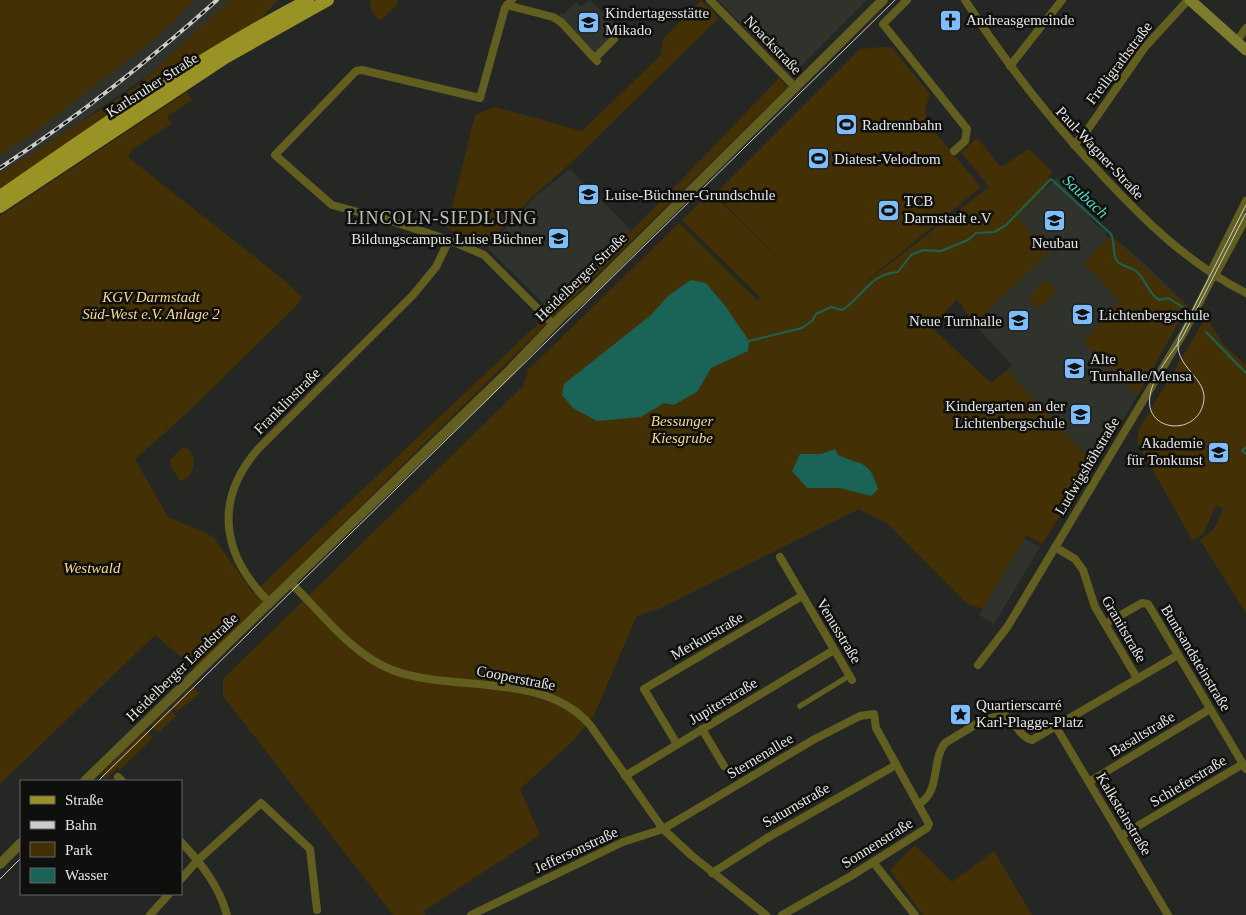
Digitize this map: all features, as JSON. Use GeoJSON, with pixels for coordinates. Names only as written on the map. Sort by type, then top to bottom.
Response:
{"type":"FeatureCollection","features":[{"type":"Feature","properties":{"kind":"main road","name":"Karlsruher Straße"},"geometry":{"type":"LineString","coordinates":[[0,196],[159,88],[308,0]]}},
{"type":"Feature","properties":{"kind":"main road","name":"Karlsruher Straße"},"geometry":{"type":"LineString","coordinates":[[0,207],[224,58],[328,0]]}},
{"type":"Feature","properties":{"kind":"main road"},"geometry":{"type":"LineString","coordinates":[[1189,0],[1246,50]]}},
{"type":"Feature","properties":{"kind":"street","name":"Noackstraße"},"geometry":{"type":"LineString","coordinates":[[710,0],[796,88]]}},
{"type":"Feature","properties":{"kind":"street","name":"Heidelberger Straße"},"geometry":{"type":"LineString","coordinates":[[299,575],[796,88],[883,0]]}},
{"type":"Feature","properties":{"kind":"street"},"geometry":{"type":"LineString","coordinates":[[907,0],[882,24],[967,129],[965,141],[954,151]]}},
{"type":"Feature","properties":{"kind":"street","name":"Paul-Wagner-Straße"},"geometry":{"type":"LineString","coordinates":[[965,0],[1041,108],[1135,211],[1175,248],[1213,276],[1246,293]]}},
{"type":"Feature","properties":{"kind":"street"},"geometry":{"type":"LineString","coordinates":[[1010,66],[1062,0]]}},
{"type":"Feature","properties":{"kind":"street","name":"Freiligrathstraße"},"geometry":{"type":"LineString","coordinates":[[1074,145],[1086,132],[1138,56],[1189,0]]}},
{"type":"Feature","properties":{"kind":"street"},"geometry":{"type":"LineString","coordinates":[[554,324],[484,255],[449,240],[385,219],[332,206],[275,155],[356,71],[362,70],[480,98],[505,8],[510,3],[553,17],[561,22],[596,60],[614,39]]}},
{"type":"Feature","properties":{"kind":"street"},"geometry":{"type":"LineString","coordinates":[[1236,42],[1246,28]]}},
{"type":"Feature","properties":{"kind":"street","name":"Ludwigshöhstraße"},"geometry":{"type":"LineString","coordinates":[[1213,276],[1213,267],[1246,201]]}},
{"type":"Feature","properties":{"kind":"street","name":"Ludwigshöhstraße"},"geometry":{"type":"LineString","coordinates":[[978,665],[1008,626],[1186,329],[1246,218]]}},
{"type":"Feature","properties":{"kind":"street","name":"Franklinstraße"},"geometry":{"type":"LineString","coordinates":[[270,603],[245,574],[229,537],[230,505],[239,475],[258,449],[413,295],[436,267],[449,240]]}},
{"type":"Feature","properties":{"kind":"street","name":"Granitstraße"},"geometry":{"type":"LineString","coordinates":[[1055,547],[1075,560],[1084,570],[1091,600],[1137,678]]}},
{"type":"Feature","properties":{"kind":"street"},"geometry":{"type":"LineString","coordinates":[[780,557],[802,596]]}},
{"type":"Feature","properties":{"kind":"street","name":"Heidelberger Landstraße"},"geometry":{"type":"LineString","coordinates":[[87,780],[299,575]]}},
{"type":"Feature","properties":{"kind":"street","name":"Cooperstraße"},"geometry":{"type":"LineString","coordinates":[[291,583],[350,642],[375,661],[390,669],[416,677],[504,688],[545,696],[566,703],[590,725],[664,829],[712,873],[766,915]]}},
{"type":"Feature","properties":{"kind":"street","name":"Venusstraße"},"geometry":{"type":"LineString","coordinates":[[802,596],[851,678]]}},
{"type":"Feature","properties":{"kind":"street","name":"Merkurstraße"},"geometry":{"type":"LineString","coordinates":[[677,744],[644,689],[802,596]]}},
{"type":"Feature","properties":{"kind":"street","name":"Buntsandsteinstraße"},"geometry":{"type":"LineString","coordinates":[[1105,624],[1145,602],[1244,767]]}},
{"type":"Feature","properties":{"kind":"street","name":"Jupiterstraße"},"geometry":{"type":"LineString","coordinates":[[625,776],[834,650]]}},
{"type":"Feature","properties":{"kind":"street"},"geometry":{"type":"LineString","coordinates":[[919,804],[930,791],[936,776],[941,748],[945,743],[983,720],[1004,715],[1014,723],[1024,736],[1032,740],[1178,655]]}},
{"type":"Feature","properties":{"kind":"street"},"geometry":{"type":"LineString","coordinates":[[800,706],[851,678]]}},
{"type":"Feature","properties":{"kind":"street","name":"Basaltstraße"},"geometry":{"type":"LineString","coordinates":[[1088,782],[1210,709]]}},
{"type":"Feature","properties":{"kind":"street","name":"Sonnenstraße"},"geometry":{"type":"LineString","coordinates":[[782,915],[927,828],[929,821],[876,728],[874,714]]}},
{"type":"Feature","properties":{"kind":"street","name":"Sternenallee"},"geometry":{"type":"LineString","coordinates":[[664,829],[813,740],[860,716],[874,714]]}},
{"type":"Feature","properties":{"kind":"street","name":"Kalksteinstraße"},"geometry":{"type":"LineString","coordinates":[[1056,727],[1168,915]]}},
{"type":"Feature","properties":{"kind":"street"},"geometry":{"type":"LineString","coordinates":[[702,730],[724,766]]}},
{"type":"Feature","properties":{"kind":"street","name":"Saturnstraße"},"geometry":{"type":"LineString","coordinates":[[712,873],[767,838],[896,765]]}},
{"type":"Feature","properties":{"kind":"street","name":"Schieferstraße"},"geometry":{"type":"LineString","coordinates":[[1121,836],[1244,767]]}},
{"type":"Feature","properties":{"kind":"street"},"geometry":{"type":"LineString","coordinates":[[182,879],[198,860],[261,803],[310,849],[316,910]]}},
{"type":"Feature","properties":{"kind":"street","name":"Jeffersonstraße"},"geometry":{"type":"LineString","coordinates":[[471,915],[502,898],[574,868],[624,842],[664,829]]}},
{"type":"Feature","properties":{"kind":"street"},"geometry":{"type":"LineString","coordinates":[[182,843],[198,860],[221,895],[227,915]]}},
{"type":"Feature","properties":{"kind":"street"},"geometry":{"type":"LineString","coordinates":[[0,864],[20,844]]}},
{"type":"Feature","properties":{"kind":"street"},"geometry":{"type":"LineString","coordinates":[[873,862],[915,915]]}},
{"type":"Feature","properties":{"kind":"street"},"geometry":{"type":"LineString","coordinates":[[150,915],[168,895]]}},
{"type":"Feature","properties":{"kind":"shaded area"},"geometry":{"type":"Polygon","coordinates":[[[181,0],[277,0],[213,31],[87,117],[67,138],[0,181],[0,121],[181,0]]]}},
{"type":"Feature","properties":{"kind":"shaded area","name":"Kindertagesstätte Mikado"},"geometry":{"type":"Polygon","coordinates":[[[590,0],[619,29],[596,53],[559,15],[562,12],[564,14],[576,2],[581,7],[590,0]]]}},
{"type":"Feature","properties":{"kind":"shaded area"},"geometry":{"type":"Polygon","coordinates":[[[718,0],[867,0],[791,76],[718,0]]]}},
{"type":"Feature","properties":{"kind":"shaded area","name":"Bildungscampus Luise Büchner"},"geometry":{"type":"Polygon","coordinates":[[[570,169],[631,230],[550,310],[487,248],[536,196],[570,169]]]}},
{"type":"Feature","properties":{"kind":"shaded area","name":"Lichtenbergschule"},"geometry":{"type":"Polygon","coordinates":[[[1057,177],[1095,224],[1107,232],[1105,235],[1112,240],[1114,238],[1143,262],[1188,306],[1130,408],[1094,464],[1007,370],[1012,365],[974,324],[1010,290],[1018,218],[1057,177]]]}},
{"type":"Feature","properties":{"kind":"shaded area"},"geometry":{"type":"Polygon","coordinates":[[[1024,538],[1040,547],[994,624],[979,615],[1024,538]]]}},
{"type":"Feature","properties":{"kind":"green space"},"geometry":{"type":"Polygon","coordinates":[[[0,0],[195,0],[154,40],[31,135],[0,155],[0,0]]]}},
{"type":"Feature","properties":{"kind":"green space"},"geometry":{"type":"Polygon","coordinates":[[[230,0],[278,0],[258,22],[0,189],[0,174],[137,86],[230,0]]]}},
{"type":"Feature","properties":{"kind":"green space"},"geometry":{"type":"Polygon","coordinates":[[[370,0],[397,0],[397,6],[379,21],[371,10],[370,0]]]}},
{"type":"Feature","properties":{"kind":"green space"},"geometry":{"type":"Polygon","coordinates":[[[701,0],[719,18],[571,163],[535,194],[485,246],[447,228],[475,115],[495,107],[582,131],[661,55],[663,39],[701,0]]]}},
{"type":"Feature","properties":{"kind":"green space","name":"Bessunger Kiesgrube"},"geometry":{"type":"Polygon","coordinates":[[[892,48],[930,94],[925,109],[928,124],[981,187],[853,292],[989,187],[961,152],[977,138],[1001,167],[1029,149],[1052,172],[1044,190],[1018,218],[1048,253],[974,324],[957,299],[931,327],[991,383],[1007,370],[1094,464],[1042,544],[1026,535],[983,609],[967,604],[887,523],[859,509],[661,608],[637,616],[594,715],[572,742],[520,789],[540,835],[424,911],[425,915],[393,915],[223,696],[223,679],[524,385],[524,379],[528,375],[526,372],[679,223],[758,301],[761,298],[682,220],[711,192],[789,270],[715,194],[860,49],[892,48]]]}},
{"type":"Feature","properties":{"kind":"green space"},"geometry":{"type":"Polygon","coordinates":[[[779,78],[788,87],[195,669],[155,635],[0,784],[0,216],[187,92],[192,100],[167,117],[171,124],[132,150],[128,157],[284,280],[302,297],[296,306],[187,413],[135,459],[168,517],[203,531],[214,538],[253,593],[540,322],[665,197],[779,78]]]}},
{"type":"Feature","properties":{"kind":"green space"},"geometry":{"type":"Polygon","coordinates":[[[1109,237],[1114,239],[1187,306],[1138,395],[1083,342],[1120,301],[1084,263],[1109,237]]]}},
{"type":"Feature","properties":{"kind":"green space"},"geometry":{"type":"Polygon","coordinates":[[[1046,280],[1057,290],[1039,309],[1028,299],[1046,280]]]}},
{"type":"Feature","properties":{"kind":"green space"},"geometry":{"type":"Polygon","coordinates":[[[1206,317],[1223,344],[1246,365],[1246,613],[1200,540],[1214,529],[1223,509],[1216,505],[1204,533],[1193,541],[1138,444],[1138,431],[1206,317]]]}},
{"type":"Feature","properties":{"kind":"green space"},"geometry":{"type":"Polygon","coordinates":[[[183,447],[192,453],[194,464],[190,475],[180,481],[170,464],[170,460],[183,447]]]}},
{"type":"Feature","properties":{"kind":"green space"},"geometry":{"type":"Polygon","coordinates":[[[193,686],[199,694],[177,712],[172,706],[193,686]]]}},
{"type":"Feature","properties":{"kind":"green space"},"geometry":{"type":"Polygon","coordinates":[[[169,708],[176,716],[158,733],[151,726],[169,708]]]}},
{"type":"Feature","properties":{"kind":"green space"},"geometry":{"type":"Polygon","coordinates":[[[146,730],[153,738],[120,770],[118,768],[105,780],[100,774],[146,730]]]}},
{"type":"Feature","properties":{"kind":"green space"},"geometry":{"type":"Polygon","coordinates":[[[915,845],[952,882],[994,851],[1032,915],[923,915],[890,870],[915,845]]]}},
{"type":"Feature","properties":{"kind":"water"},"geometry":{"type":"Polygon","coordinates":[[[691,280],[706,283],[726,307],[749,341],[748,351],[711,368],[698,391],[674,405],[664,403],[641,417],[597,421],[573,408],[562,395],[564,384],[651,315],[668,296],[691,280]]]}},
{"type":"Feature","properties":{"kind":"water"},"geometry":{"type":"Polygon","coordinates":[[[835,449],[838,455],[868,468],[875,479],[878,489],[871,496],[840,488],[807,488],[792,471],[800,454],[821,454],[835,449]]]}},
{"type":"Feature","properties":{"kind":"waterway","name":"Saubach"},"geometry":{"type":"LineString","coordinates":[[749,341],[802,328],[812,321],[816,314],[831,307],[842,310],[873,281],[888,274],[898,272],[911,255],[923,250],[941,251],[968,240],[976,233],[994,232],[1005,226],[1051,179],[1111,234],[1117,261],[1137,272],[1152,294],[1159,300],[1168,298],[1184,308]]}},
{"type":"Feature","properties":{"kind":"waterway","name":"Saubach"},"geometry":{"type":"LineString","coordinates":[[1206,332],[1246,373]]}},
{"type":"Feature","properties":{"kind":"waterway","name":"Saubach"},"geometry":{"type":"LineString","coordinates":[[1246,447],[1242,451],[1246,454]]}},
{"type":"Feature","properties":{"kind":"tram line"},"geometry":{"type":"LineString","coordinates":[[99,780],[895,0]]}},
{"type":"Feature","properties":{"kind":"tram line"},"geometry":{"type":"LineString","coordinates":[[1246,205],[1179,337],[1178,348],[1180,357],[1202,387],[1204,395],[1203,405],[1198,415],[1190,422],[1171,426],[1162,423],[1154,417],[1150,408],[1150,396],[1155,380],[1164,364],[1169,357],[1174,350],[1179,343],[1183,336],[1246,213]]}},
{"type":"Feature","properties":{"kind":"tram line"},"geometry":{"type":"LineString","coordinates":[[0,879],[20,859]]}},
{"type":"Feature","properties":{"kind":"railway"},"geometry":{"type":"LineString","coordinates":[[0,168],[112,88],[217,0]]}},
{"type":"Feature","properties":{"kind":"place","name":"Andreasgemeinde"},"geometry":{"type":"Point","coordinates":[950,20]}},
{"type":"Feature","properties":{"kind":"place","name":"Kindertagesstätte Mikado"},"geometry":{"type":"Point","coordinates":[589,22]}},
{"type":"Feature","properties":{"kind":"place","name":"Radrennbahn"},"geometry":{"type":"Point","coordinates":[846,125]}},
{"type":"Feature","properties":{"kind":"place","name":"Diatest-Velodrom"},"geometry":{"type":"Point","coordinates":[818,159]}},
{"type":"Feature","properties":{"kind":"place","name":"Luise-Büchner-Grundschule"},"geometry":{"type":"Point","coordinates":[589,195]}},
{"type":"Feature","properties":{"kind":"place","name":"TCB Darmstadt e.V"},"geometry":{"type":"Point","coordinates":[888,210]}},
{"type":"Feature","properties":{"kind":"place","name":"Neubau"},"geometry":{"type":"Point","coordinates":[1055,220]}},
{"type":"Feature","properties":{"kind":"place","name":"Bildungscampus Luise Büchner"},"geometry":{"type":"Point","coordinates":[559,239]}},
{"type":"Feature","properties":{"kind":"place","name":"Lichtenbergschule"},"geometry":{"type":"Point","coordinates":[1083,315]}},
{"type":"Feature","properties":{"kind":"place","name":"Neue Turnhalle"},"geometry":{"type":"Point","coordinates":[1018,321]}},
{"type":"Feature","properties":{"kind":"place","name":"Alte Turnhalle/Mensa"},"geometry":{"type":"Point","coordinates":[1074,368]}},
{"type":"Feature","properties":{"kind":"place","name":"Kindergarten an der Lichtenbergschule"},"geometry":{"type":"Point","coordinates":[1081,415]}},
{"type":"Feature","properties":{"kind":"place","name":"Akademie für Tonkunst"},"geometry":{"type":"Point","coordinates":[1219,452]}},
{"type":"Feature","properties":{"kind":"place","name":"Quartierscarré Karl-Plagge-Platz"},"geometry":{"type":"Point","coordinates":[960,714]}},
{"type":"Feature","properties":{"kind":"district","name":"LINCOLN-SIEDLUNG"},"geometry":{"type":"Point","coordinates":[442,218]}},
{"type":"Feature","properties":{"kind":"park label","name":"KGV Darmstadt Süd-West e.V. Anlage 2"},"geometry":{"type":"Point","coordinates":[151,306]}},
{"type":"Feature","properties":{"kind":"park label","name":"Westwald"},"geometry":{"type":"Point","coordinates":[92,568]}}]}
